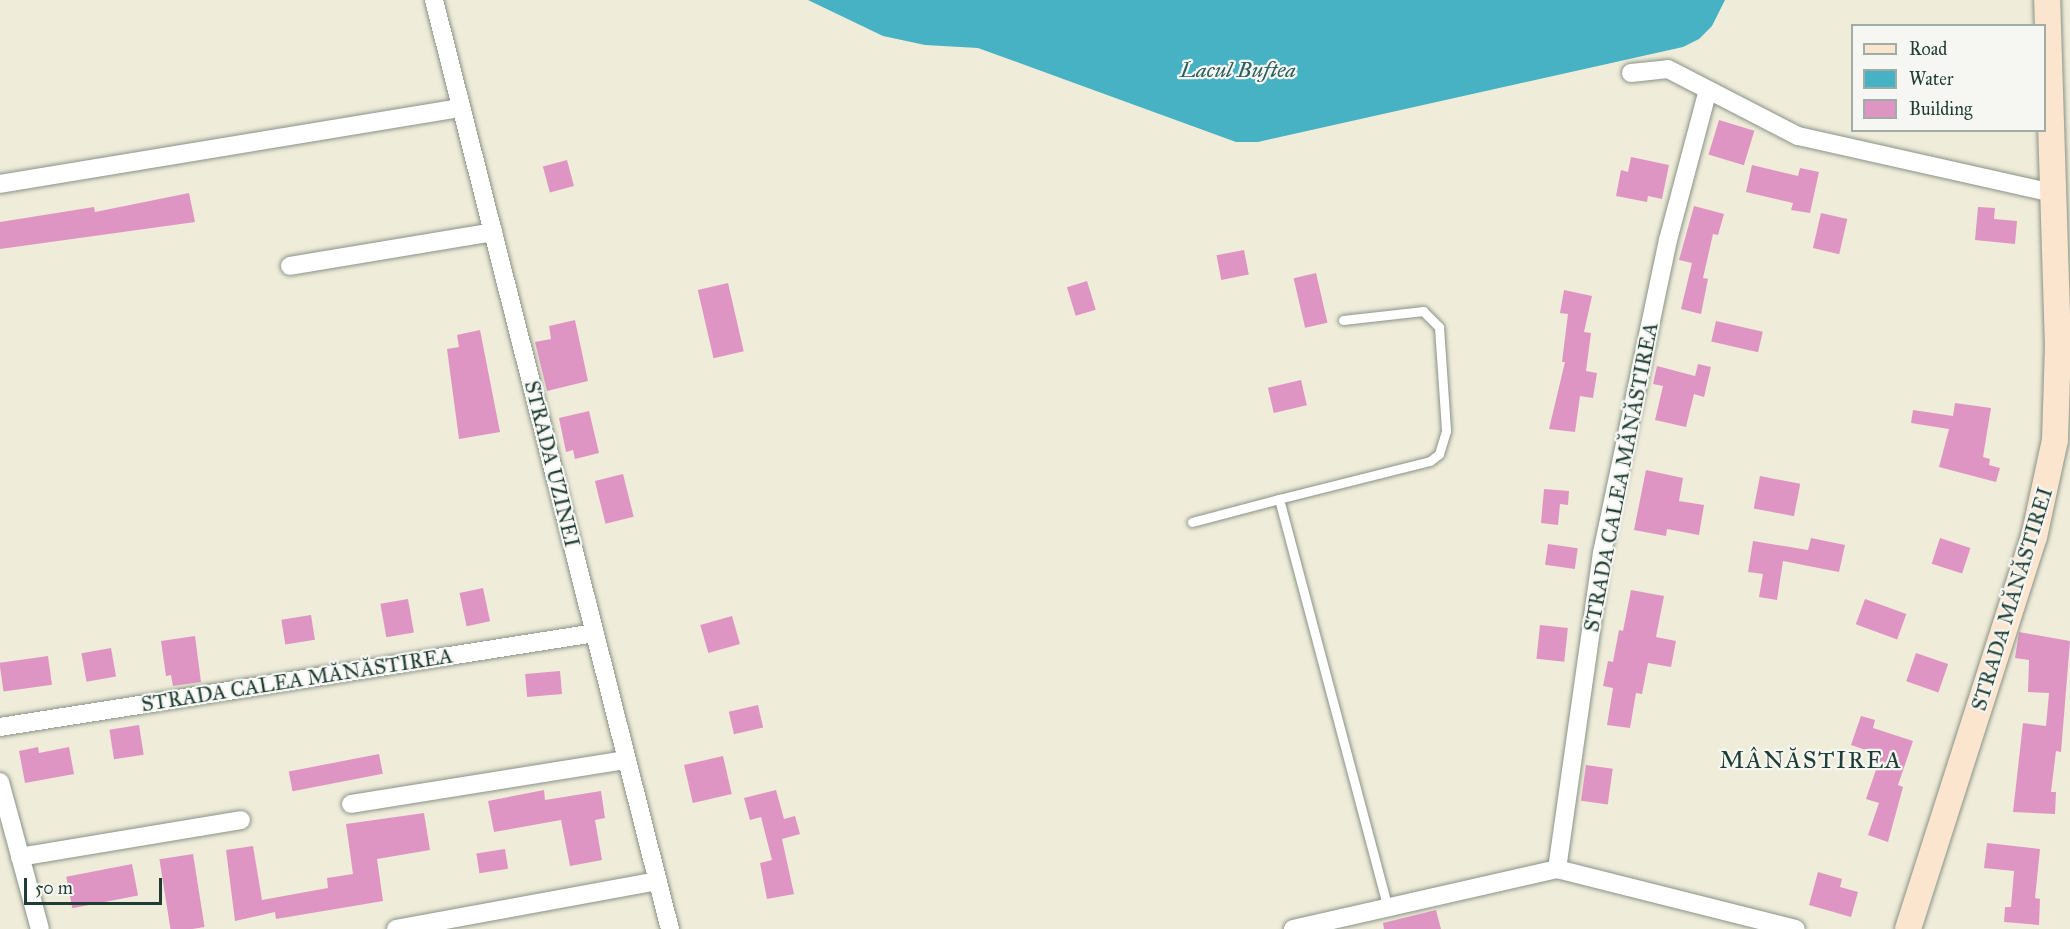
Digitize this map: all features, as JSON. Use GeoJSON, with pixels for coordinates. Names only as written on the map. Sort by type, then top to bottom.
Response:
{"type":"FeatureCollection","features":[{"type":"Feature","properties":{"kind":"street","name":"STRADA UZINEI"},"geometry":{"type":"LineString","coordinates":[[434,0],[670,929]]}},
{"type":"Feature","properties":{"kind":"street","name":"STRADA MĂNĂSTIREI"},"geometry":{"type":"LineString","coordinates":[[2042,2],[2043,24]]}},
{"type":"Feature","properties":{"kind":"street"},"geometry":{"type":"LineString","coordinates":[[1631,73],[1668,69],[1798,136],[2052,193]]}},
{"type":"Feature","properties":{"kind":"street","name":"STRADA MĂNĂSTIREI"},"geometry":{"type":"LineString","coordinates":[[1908,929],[2046,492],[2058,396],[2046,78]]}},
{"type":"Feature","properties":{"kind":"street","name":"STRADA CALEA MĂNĂSTIREA"},"geometry":{"type":"LineString","coordinates":[[1557,869],[1602,553],[1668,240],[1708,90]]}},
{"type":"Feature","properties":{"kind":"street"},"geometry":{"type":"LineString","coordinates":[[0,184],[461,108]]}},
{"type":"Feature","properties":{"kind":"street"},"geometry":{"type":"LineString","coordinates":[[290,267],[493,232]]}},
{"type":"Feature","properties":{"kind":"street","name":"STRADA CALEA MĂNĂSTIREA"},"geometry":{"type":"LineString","coordinates":[[0,727],[595,633]]}},
{"type":"Feature","properties":{"kind":"street"},"geometry":{"type":"LineString","coordinates":[[351,804],[627,760]]}},
{"type":"Feature","properties":{"kind":"street"},"geometry":{"type":"LineString","coordinates":[[0,782],[40,929]]}},
{"type":"Feature","properties":{"kind":"street"},"geometry":{"type":"LineString","coordinates":[[20,857],[242,820]]}},
{"type":"Feature","properties":{"kind":"street"},"geometry":{"type":"LineString","coordinates":[[1293,929],[1557,869],[1796,929]]}},
{"type":"Feature","properties":{"kind":"street"},"geometry":{"type":"LineString","coordinates":[[396,929],[658,881]]}},
{"type":"Feature","properties":{"kind":"lane"},"geometry":{"type":"LineString","coordinates":[[1192,522],[1430,461],[1444,444],[1439,327],[1435,319],[1423,311],[1414,311],[1343,320]]}},
{"type":"Feature","properties":{"kind":"lane"},"geometry":{"type":"LineString","coordinates":[[1280,499],[1388,908]]}},
{"type":"Feature","properties":{"kind":"water","name":"Lacul Buftea"},"geometry":{"type":"Polygon","coordinates":[[[808,0],[1725,0],[1712,26],[1699,39],[1683,47],[1258,142],[1236,142],[978,48],[925,45],[883,36],[808,0]]]}},
{"type":"Feature","properties":{"kind":"building"},"geometry":{"type":"Polygon","coordinates":[[[1719,120],[1754,131],[1744,165],[1708,154],[1719,120]]]}},
{"type":"Feature","properties":{"kind":"building"},"geometry":{"type":"Polygon","coordinates":[[[1631,157],[1669,165],[1662,199],[1648,196],[1647,202],[1616,196],[1621,170],[1628,172],[1631,157]]]}},
{"type":"Feature","properties":{"kind":"building"},"geometry":{"type":"Polygon","coordinates":[[[567,160],[574,186],[550,193],[543,166],[567,160]]]}},
{"type":"Feature","properties":{"kind":"building"},"geometry":{"type":"Polygon","coordinates":[[[1752,165],[1798,176],[1800,168],[1819,172],[1810,213],[1791,210],[1793,203],[1746,192],[1752,165]]]}},
{"type":"Feature","properties":{"kind":"building"},"geometry":{"type":"Polygon","coordinates":[[[189,193],[195,222],[0,249],[0,222],[94,207],[95,212],[189,193]]]}},
{"type":"Feature","properties":{"kind":"building"},"geometry":{"type":"Polygon","coordinates":[[[1694,206],[1724,214],[1718,235],[1713,234],[1703,278],[1708,279],[1701,314],[1681,309],[1692,263],[1679,260],[1694,206]]]}},
{"type":"Feature","properties":{"kind":"building"},"geometry":{"type":"Polygon","coordinates":[[[1978,207],[1995,208],[1994,219],[2017,221],[2015,244],[1975,240],[1978,207]]]}},
{"type":"Feature","properties":{"kind":"building"},"geometry":{"type":"Polygon","coordinates":[[[1821,213],[1847,219],[1839,254],[1813,248],[1821,213]]]}},
{"type":"Feature","properties":{"kind":"building"},"geometry":{"type":"Polygon","coordinates":[[[1244,250],[1249,275],[1221,280],[1217,255],[1244,250]]]}},
{"type":"Feature","properties":{"kind":"building"},"geometry":{"type":"Polygon","coordinates":[[[1316,273],[1327,323],[1305,328],[1294,278],[1316,273]]]}},
{"type":"Feature","properties":{"kind":"building"},"geometry":{"type":"Polygon","coordinates":[[[1087,281],[1096,310],[1076,316],[1067,287],[1087,281]]]}},
{"type":"Feature","properties":{"kind":"building"},"geometry":{"type":"Polygon","coordinates":[[[728,283],[744,351],[714,358],[698,290],[728,283]]]}},
{"type":"Feature","properties":{"kind":"building"},"geometry":{"type":"Polygon","coordinates":[[[1564,290],[1592,296],[1584,332],[1591,333],[1586,371],[1597,373],[1593,398],[1580,396],[1575,432],[1549,429],[1565,362],[1562,362],[1568,314],[1560,313],[1564,290]]]}},
{"type":"Feature","properties":{"kind":"building"},"geometry":{"type":"Polygon","coordinates":[[[575,320],[588,381],[547,391],[535,342],[551,339],[549,326],[575,320]]]}},
{"type":"Feature","properties":{"kind":"building"},"geometry":{"type":"Polygon","coordinates":[[[1716,321],[1763,332],[1758,352],[1711,341],[1716,321]]]}},
{"type":"Feature","properties":{"kind":"building"},"geometry":{"type":"Polygon","coordinates":[[[480,330],[500,432],[459,439],[447,349],[459,347],[457,335],[480,330]]]}},
{"type":"Feature","properties":{"kind":"building"},"geometry":{"type":"Polygon","coordinates":[[[1698,364],[1711,367],[1704,397],[1694,394],[1686,427],[1655,420],[1663,386],[1653,384],[1657,366],[1695,376],[1698,364]]]}},
{"type":"Feature","properties":{"kind":"building"},"geometry":{"type":"Polygon","coordinates":[[[1301,380],[1307,405],[1274,413],[1268,388],[1301,380]]]}},
{"type":"Feature","properties":{"kind":"building"},"geometry":{"type":"Polygon","coordinates":[[[1955,403],[1991,408],[1983,457],[1990,459],[1989,465],[2000,468],[1996,482],[1939,467],[1949,429],[1911,423],[1913,410],[1953,416],[1955,403]]]}},
{"type":"Feature","properties":{"kind":"building"},"geometry":{"type":"Polygon","coordinates":[[[589,411],[599,453],[575,459],[573,450],[566,452],[559,418],[589,411]]]}},
{"type":"Feature","properties":{"kind":"building"},"geometry":{"type":"Polygon","coordinates":[[[1646,470],[1683,478],[1679,501],[1704,505],[1699,535],[1667,529],[1666,536],[1634,530],[1646,470]]]}},
{"type":"Feature","properties":{"kind":"building"},"geometry":{"type":"Polygon","coordinates":[[[623,474],[634,517],[606,524],[595,481],[623,474]]]}},
{"type":"Feature","properties":{"kind":"building"},"geometry":{"type":"Polygon","coordinates":[[[1760,476],[1800,484],[1794,516],[1754,508],[1760,476]]]}},
{"type":"Feature","properties":{"kind":"building"},"geometry":{"type":"Polygon","coordinates":[[[1544,489],[1569,491],[1568,505],[1560,504],[1558,525],[1541,523],[1544,489]]]}},
{"type":"Feature","properties":{"kind":"building"},"geometry":{"type":"Polygon","coordinates":[[[1811,538],[1845,545],[1839,572],[1783,561],[1777,600],[1759,597],[1763,574],[1748,572],[1753,541],[1808,550],[1811,538]]]}},
{"type":"Feature","properties":{"kind":"building"},"geometry":{"type":"Polygon","coordinates":[[[1940,538],[1970,548],[1962,574],[1932,564],[1940,538]]]}},
{"type":"Feature","properties":{"kind":"building"},"geometry":{"type":"Polygon","coordinates":[[[1548,544],[1578,548],[1575,569],[1545,565],[1548,544]]]}},
{"type":"Feature","properties":{"kind":"building"},"geometry":{"type":"Polygon","coordinates":[[[483,588],[490,621],[467,626],[460,593],[483,588]]]}},
{"type":"Feature","properties":{"kind":"building"},"geometry":{"type":"Polygon","coordinates":[[[1631,590],[1664,596],[1656,637],[1676,641],[1671,667],[1648,663],[1642,694],[1636,693],[1630,728],[1607,725],[1613,688],[1603,686],[1608,661],[1613,662],[1619,630],[1623,631],[1631,590]]]}},
{"type":"Feature","properties":{"kind":"building"},"geometry":{"type":"Polygon","coordinates":[[[408,599],[414,632],[386,637],[380,604],[408,599]]]}},
{"type":"Feature","properties":{"kind":"building"},"geometry":{"type":"Polygon","coordinates":[[[1865,599],[1906,614],[1897,639],[1856,624],[1865,599]]]}},
{"type":"Feature","properties":{"kind":"building"},"geometry":{"type":"Polygon","coordinates":[[[311,615],[315,640],[285,644],[281,620],[311,615]]]}},
{"type":"Feature","properties":{"kind":"building"},"geometry":{"type":"Polygon","coordinates":[[[732,616],[740,644],[708,653],[700,625],[732,616]]]}},
{"type":"Feature","properties":{"kind":"building"},"geometry":{"type":"Polygon","coordinates":[[[1540,625],[1568,628],[1564,662],[1536,659],[1540,625]]]}},
{"type":"Feature","properties":{"kind":"building"},"geometry":{"type":"Polygon","coordinates":[[[2019,632],[2070,641],[2061,752],[2056,751],[2051,792],[2056,792],[2055,814],[2013,812],[2023,723],[2046,726],[2049,693],[2028,692],[2029,660],[2015,658],[2019,632]]]}},
{"type":"Feature","properties":{"kind":"building"},"geometry":{"type":"Polygon","coordinates":[[[195,636],[201,682],[173,686],[171,675],[166,676],[161,641],[195,636]]]}},
{"type":"Feature","properties":{"kind":"building"},"geometry":{"type":"Polygon","coordinates":[[[111,648],[116,677],[86,682],[81,653],[111,648]]]}},
{"type":"Feature","properties":{"kind":"building"},"geometry":{"type":"Polygon","coordinates":[[[1916,653],[1948,664],[1938,692],[1906,681],[1916,653]]]}},
{"type":"Feature","properties":{"kind":"building"},"geometry":{"type":"Polygon","coordinates":[[[48,656],[52,685],[4,692],[0,663],[48,656]]]}},
{"type":"Feature","properties":{"kind":"building"},"geometry":{"type":"Polygon","coordinates":[[[560,671],[562,694],[527,697],[525,674],[560,671]]]}},
{"type":"Feature","properties":{"kind":"building"},"geometry":{"type":"Polygon","coordinates":[[[758,705],[763,727],[734,734],[729,712],[758,705]]]}},
{"type":"Feature","properties":{"kind":"building"},"geometry":{"type":"Polygon","coordinates":[[[1861,716],[1875,720],[1873,728],[1913,741],[1898,785],[1903,787],[1888,842],[1868,835],[1879,803],[1866,799],[1881,755],[1851,745],[1861,716]]]}},
{"type":"Feature","properties":{"kind":"building"},"geometry":{"type":"Polygon","coordinates":[[[139,725],[144,755],[114,759],[109,730],[139,725]]]}},
{"type":"Feature","properties":{"kind":"building"},"geometry":{"type":"Polygon","coordinates":[[[38,747],[39,753],[69,747],[74,774],[25,783],[19,751],[38,747]]]}},
{"type":"Feature","properties":{"kind":"building"},"geometry":{"type":"Polygon","coordinates":[[[379,754],[383,774],[293,791],[289,772],[379,754]]]}},
{"type":"Feature","properties":{"kind":"building"},"geometry":{"type":"Polygon","coordinates":[[[723,756],[732,794],[693,803],[684,765],[723,756]]]}},
{"type":"Feature","properties":{"kind":"building"},"geometry":{"type":"Polygon","coordinates":[[[1586,765],[1613,769],[1608,804],[1581,801],[1586,765]]]}},
{"type":"Feature","properties":{"kind":"building"},"geometry":{"type":"Polygon","coordinates":[[[544,790],[545,800],[601,791],[605,818],[595,820],[602,860],[570,866],[561,820],[494,832],[488,801],[544,790]]]}},
{"type":"Feature","properties":{"kind":"building"},"geometry":{"type":"Polygon","coordinates":[[[776,790],[784,819],[795,816],[800,834],[782,839],[794,894],[767,899],[760,863],[772,860],[761,817],[750,820],[744,798],[776,790]]]}},
{"type":"Feature","properties":{"kind":"building"},"geometry":{"type":"Polygon","coordinates":[[[424,813],[430,850],[377,859],[383,901],[276,919],[275,912],[235,921],[226,850],[253,846],[262,900],[328,888],[327,878],[353,874],[346,824],[424,813]]]}},
{"type":"Feature","properties":{"kind":"building"},"geometry":{"type":"Polygon","coordinates":[[[1987,843],[2040,849],[2035,898],[2040,899],[2039,925],[2004,922],[2005,907],[2011,907],[2014,871],[1984,868],[1987,843]]]}},
{"type":"Feature","properties":{"kind":"building"},"geometry":{"type":"Polygon","coordinates":[[[505,849],[508,869],[479,873],[476,854],[505,849]]]}},
{"type":"Feature","properties":{"kind":"building"},"geometry":{"type":"Polygon","coordinates":[[[193,854],[205,927],[170,929],[159,859],[193,854]]]}},
{"type":"Feature","properties":{"kind":"building"},"geometry":{"type":"Polygon","coordinates":[[[132,864],[138,895],[72,908],[66,877],[132,864]]]}},
{"type":"Feature","properties":{"kind":"building"},"geometry":{"type":"Polygon","coordinates":[[[1818,872],[1842,879],[1840,887],[1858,892],[1851,917],[1809,905],[1818,872]]]}},
{"type":"Feature","properties":{"kind":"building"},"geometry":{"type":"Polygon","coordinates":[[[1436,910],[1441,929],[1384,929],[1383,923],[1436,910]]]}},
{"type":"Feature","properties":{"kind":"district","name":"MÂNĂSTIREA"},"geometry":{"type":"Point","coordinates":[1811,761]}}]}
